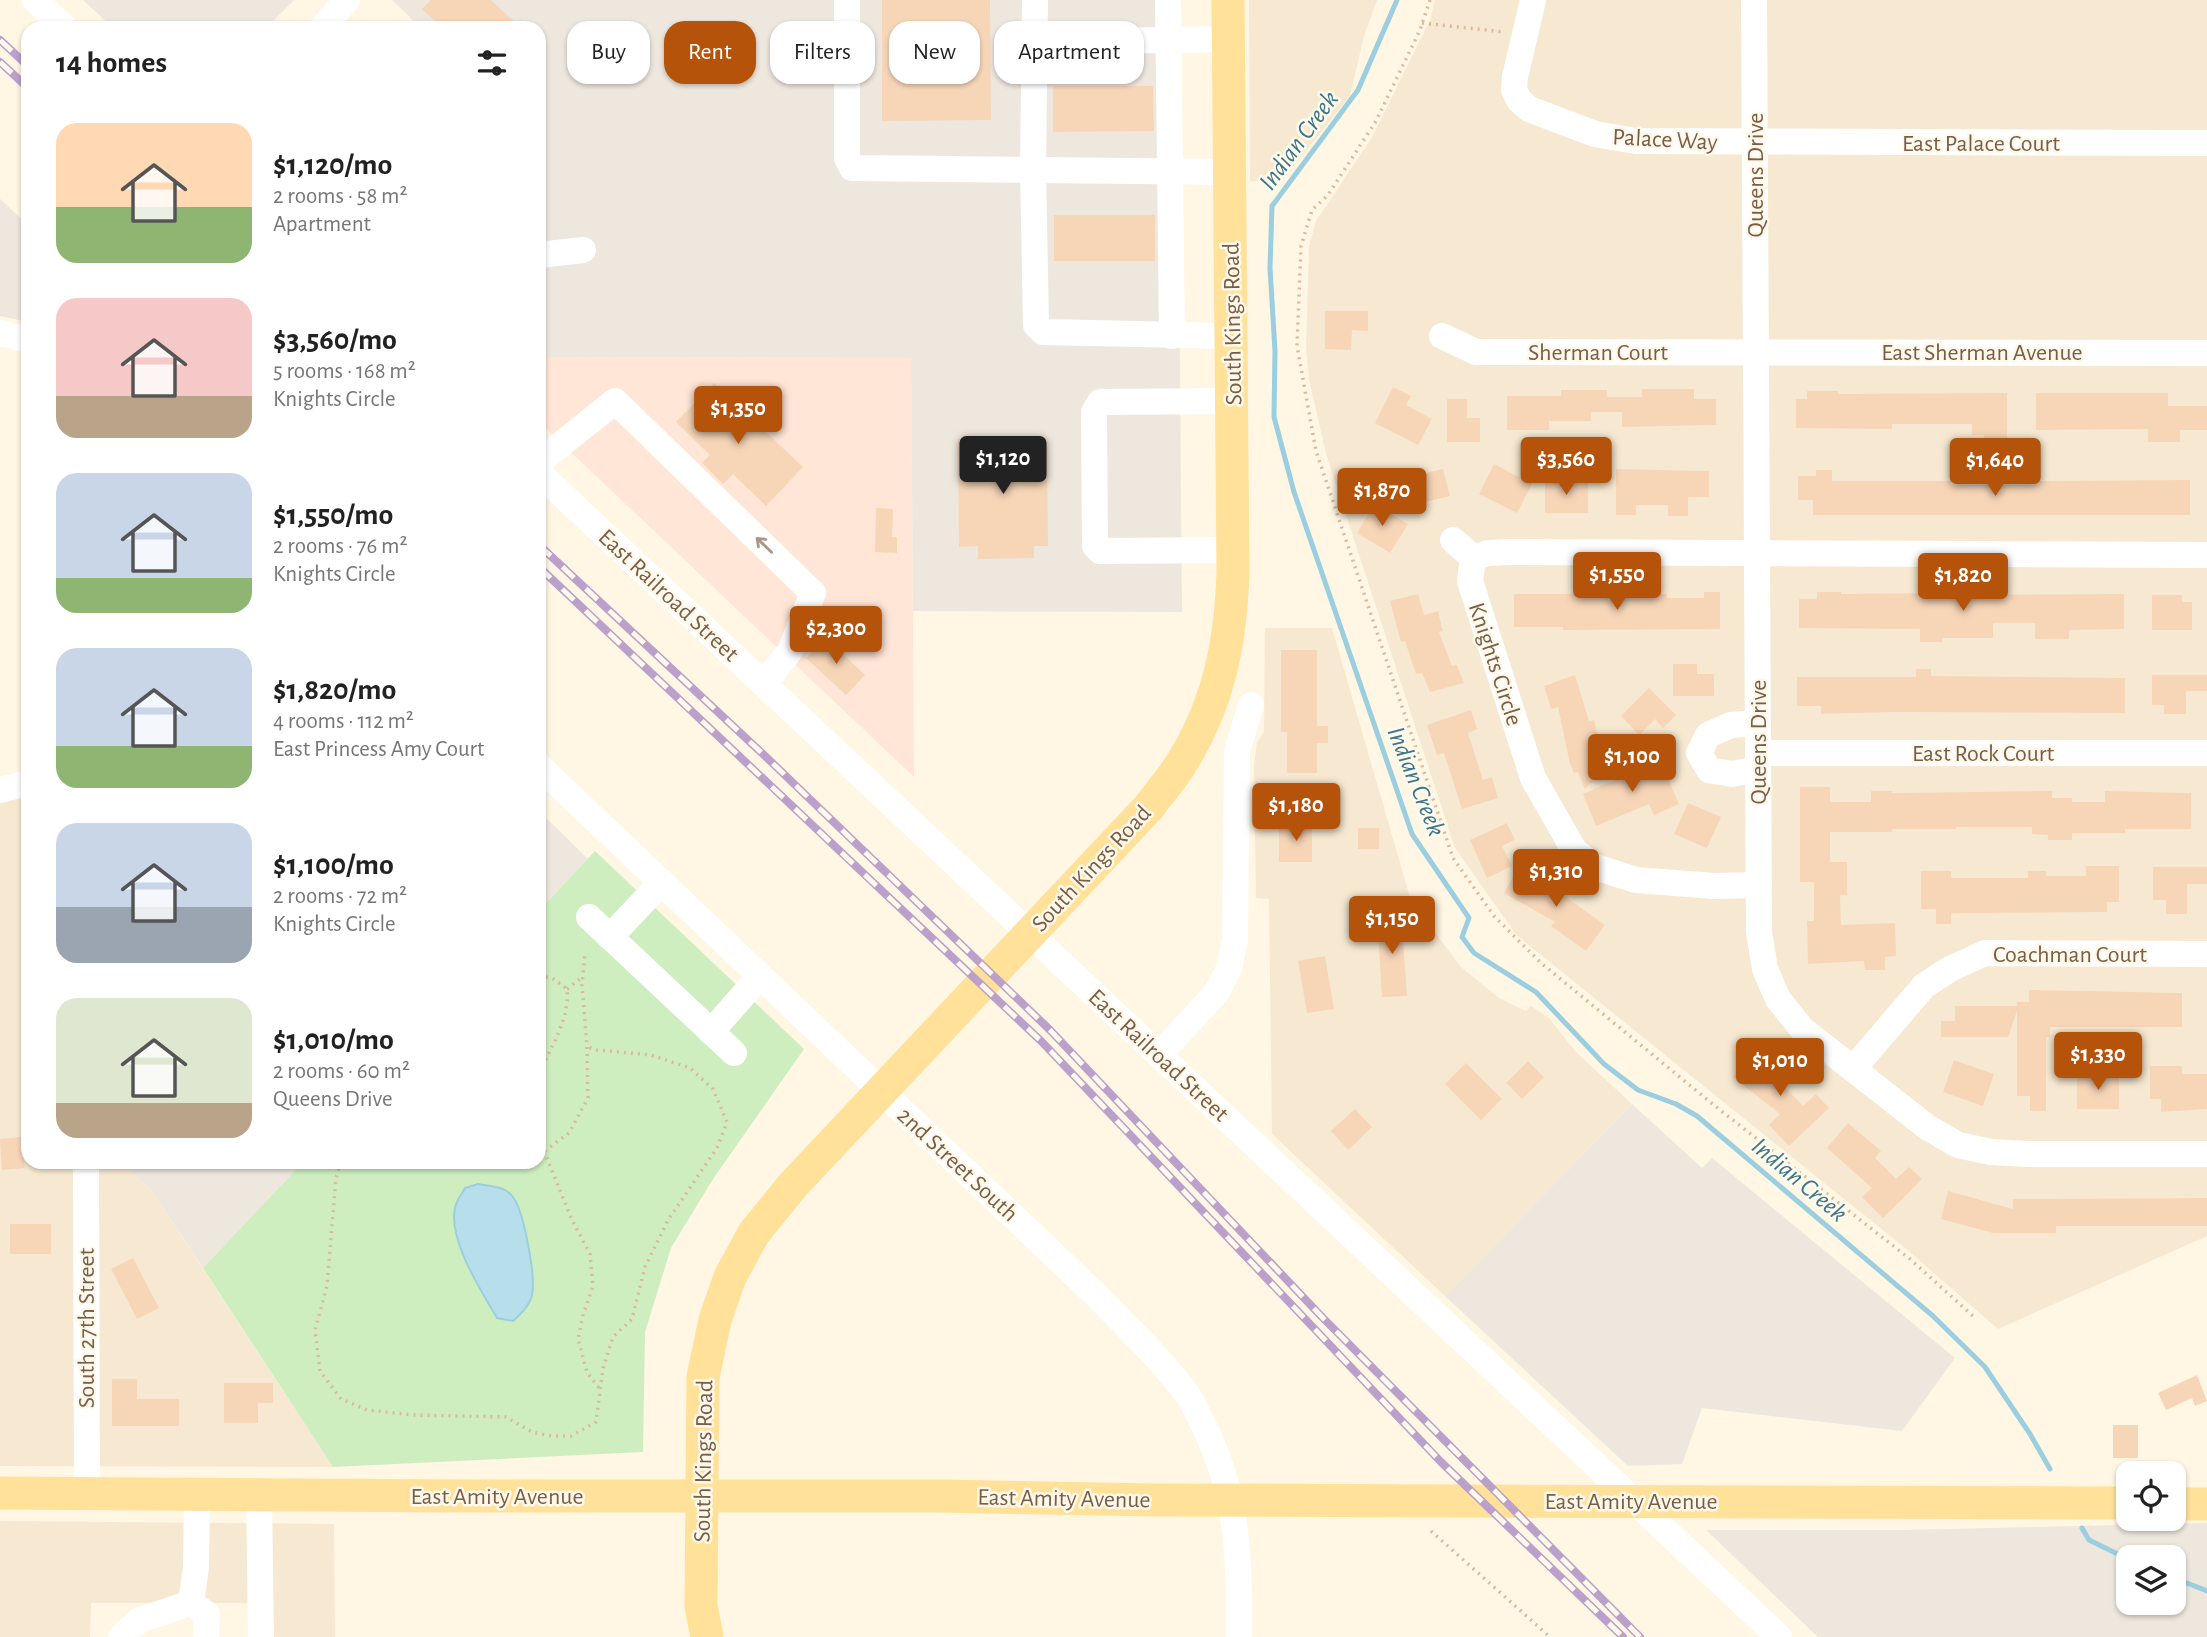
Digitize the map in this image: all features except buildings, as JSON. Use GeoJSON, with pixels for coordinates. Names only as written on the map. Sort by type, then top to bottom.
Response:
{"type":"FeatureCollection","features":[{"type":"Feature","properties":{"kind":"main road","name":"South Kings Road"},"geometry":{"type":"LineString","coordinates":[[706,1637],[701,1606],[703,1377],[715,1320],[730,1277],[754,1233],[838,1136],[1148,808],[1181,765],[1204,722],[1223,669],[1231,619],[1233,550],[1228,0]]}},
{"type":"Feature","properties":{"kind":"main road","name":"East Amity Avenue"},"geometry":{"type":"LineString","coordinates":[[0,1493],[2116,1503]]}},
{"type":"Feature","properties":{"kind":"main road"},"geometry":{"type":"LineString","coordinates":[[2186,1504],[2207,1504]]}},
{"type":"Feature","properties":{"kind":"street"},"geometry":{"type":"LineString","coordinates":[[35,0],[58,21]]}},
{"type":"Feature","properties":{"kind":"street"},"geometry":{"type":"LineString","coordinates":[[328,21],[347,0]]}},
{"type":"Feature","properties":{"kind":"street"},"geometry":{"type":"LineString","coordinates":[[847,0],[847,158],[852,168],[1230,172]]}},
{"type":"Feature","properties":{"kind":"street"},"geometry":{"type":"LineString","coordinates":[[1035,0],[1036,21]]}},
{"type":"Feature","properties":{"kind":"street"},"geometry":{"type":"LineString","coordinates":[[1168,0],[1172,336]]}},
{"type":"Feature","properties":{"kind":"street","name":"Palace Way"},"geometry":{"type":"LineString","coordinates":[[1533,0],[1514,90],[1518,100],[1541,114],[1614,138],[1636,141],[1755,142]]}},
{"type":"Feature","properties":{"kind":"street","name":"Queens Drive"},"geometry":{"type":"LineString","coordinates":[[1754,0],[1759,932],[1765,969],[1778,999],[1802,1028],[1927,1127],[1958,1145],[1991,1152],[2028,1154],[2207,1154]]}},
{"type":"Feature","properties":{"kind":"street"},"geometry":{"type":"LineString","coordinates":[[1144,40],[1229,39]]}},
{"type":"Feature","properties":{"kind":"street"},"geometry":{"type":"LineString","coordinates":[[1035,84],[1033,170],[1036,325],[1043,332],[1231,336]]}},
{"type":"Feature","properties":{"kind":"street","name":"East Palace Court"},"geometry":{"type":"LineString","coordinates":[[1755,142],[2207,142]]}},
{"type":"Feature","properties":{"kind":"street"},"geometry":{"type":"LineString","coordinates":[[546,254],[583,250]]}},
{"type":"Feature","properties":{"kind":"street"},"geometry":{"type":"LineString","coordinates":[[0,333],[21,338]]}},
{"type":"Feature","properties":{"kind":"street","name":"Sherman Court"},"geometry":{"type":"LineString","coordinates":[[1442,337],[1476,352],[1757,352]]}},
{"type":"Feature","properties":{"kind":"street","name":"East Sherman Avenue"},"geometry":{"type":"LineString","coordinates":[[1757,352],[2207,353]]}},
{"type":"Feature","properties":{"kind":"street"},"geometry":{"type":"LineString","coordinates":[[546,456],[615,401],[813,593],[790,651],[764,684]]}},
{"type":"Feature","properties":{"kind":"street"},"geometry":{"type":"LineString","coordinates":[[1233,401],[1100,402],[1094,412],[1095,546],[1100,551],[1233,550]]}},
{"type":"Feature","properties":{"kind":"street","name":"East Railroad Street"},"geometry":{"type":"LineString","coordinates":[[546,480],[1779,1637]]}},
{"type":"Feature","properties":{"kind":"street"},"geometry":{"type":"LineString","coordinates":[[1453,540],[1473,558],[1488,553],[1509,552],[2207,555]]}},
{"type":"Feature","properties":{"kind":"street","name":"Knights Circle"},"geometry":{"type":"LineString","coordinates":[[1473,558],[1470,581],[1533,778],[1574,850],[1595,867],[1636,880],[1714,886],[1759,885]]}},
{"type":"Feature","properties":{"kind":"street"},"geometry":{"type":"LineString","coordinates":[[1159,1055],[1216,993],[1229,969],[1235,940],[1237,751],[1251,705]]}},
{"type":"Feature","properties":{"kind":"street"},"geometry":{"type":"LineString","coordinates":[[1758,723],[1731,725],[1708,735],[1699,753],[1709,770],[1732,774],[1758,761]]}},
{"type":"Feature","properties":{"kind":"street","name":"East Rock Court"},"geometry":{"type":"LineString","coordinates":[[1758,761],[2207,753]]}},
{"type":"Feature","properties":{"kind":"street","name":"2nd Street South"},"geometry":{"type":"LineString","coordinates":[[546,773],[1096,1295],[1147,1347],[1188,1395],[1214,1445],[1230,1491],[1238,1540],[1239,1637]]}},
{"type":"Feature","properties":{"kind":"street"},"geometry":{"type":"LineString","coordinates":[[0,790],[21,785]]}},
{"type":"Feature","properties":{"kind":"street"},"geometry":{"type":"LineString","coordinates":[[610,937],[662,882]]}},
{"type":"Feature","properties":{"kind":"street"},"geometry":{"type":"LineString","coordinates":[[589,917],[734,1053]]}},
{"type":"Feature","properties":{"kind":"street","name":"Coachman Court"},"geometry":{"type":"LineString","coordinates":[[1853,1069],[1924,986],[1950,969],[1986,953],[2207,954]]}},
{"type":"Feature","properties":{"kind":"street"},"geometry":{"type":"LineString","coordinates":[[711,1032],[760,976]]}},
{"type":"Feature","properties":{"kind":"street","name":"South 27th Street"},"geometry":{"type":"LineString","coordinates":[[86,1169],[87,1493]]}},
{"type":"Feature","properties":{"kind":"street"},"geometry":{"type":"LineString","coordinates":[[191,1603],[196,1567],[197,1494]]}},
{"type":"Feature","properties":{"kind":"street"},"geometry":{"type":"LineString","coordinates":[[259,1495],[261,1637]]}},
{"type":"Feature","properties":{"kind":"street"},"geometry":{"type":"LineString","coordinates":[[121,1637],[140,1620],[191,1603]]}},
{"type":"Feature","properties":{"kind":"street"},"geometry":{"type":"LineString","coordinates":[[191,1603],[207,1614],[206,1637]]}},
{"type":"Feature","properties":{"kind":"path"},"geometry":{"type":"LineString","coordinates":[[1422,23],[1526,34]]}},
{"type":"Feature","properties":{"kind":"path"},"geometry":{"type":"LineString","coordinates":[[546,1150],[569,1133],[588,1098],[583,976],[585,954]]}},
{"type":"Feature","properties":{"kind":"path"},"geometry":{"type":"LineString","coordinates":[[567,989],[583,976]]}},
{"type":"Feature","properties":{"kind":"path"},"geometry":{"type":"LineString","coordinates":[[546,977],[552,978],[567,989],[568,1003],[565,1019],[546,1056]]}},
{"type":"Feature","properties":{"kind":"path"},"geometry":{"type":"LineString","coordinates":[[339,1169],[327,1286],[315,1330],[320,1371],[341,1399],[367,1409],[413,1415],[506,1417],[532,1432],[571,1436],[596,1422],[603,1368],[613,1337],[632,1319],[645,1267],[668,1220],[718,1148],[727,1122],[713,1089],[690,1068],[651,1055],[597,1051],[587,1047]]}},
{"type":"Feature","properties":{"kind":"path"},"geometry":{"type":"LineString","coordinates":[[546,1156],[572,1220],[590,1254],[593,1286],[578,1339],[587,1372],[600,1390]]}},
{"type":"Feature","properties":{"kind":"path"},"geometry":{"type":"LineString","coordinates":[[1431,1531],[1550,1637]]}},
{"type":"Feature","properties":{"kind":"shaded area"},"geometry":{"type":"Polygon","coordinates":[[[83,0],[294,0],[273,21],[106,21],[83,0]]]}},
{"type":"Feature","properties":{"kind":"shaded area"},"geometry":{"type":"Polygon","coordinates":[[[392,0],[1177,0],[1182,612],[913,611],[911,358],[546,357],[546,21],[414,21],[392,0]]]}},
{"type":"Feature","properties":{"kind":"shaded area"},"geometry":{"type":"Polygon","coordinates":[[[1249,0],[1377,0],[1364,36],[1350,96],[1282,181],[1250,181],[1249,0]]]}},
{"type":"Feature","properties":{"kind":"shaded area"},"geometry":{"type":"Polygon","coordinates":[[[1435,0],[2207,0],[2207,1236],[1998,1329],[1905,1248],[1515,933],[1455,848],[1326,454],[1309,379],[1306,348],[1309,246],[1316,221],[1371,139],[1430,20],[1435,0]]]}},
{"type":"Feature","properties":{"kind":"shaded area"},"geometry":{"type":"Polygon","coordinates":[[[0,199],[21,218],[21,320],[0,316],[0,199]]]}},
{"type":"Feature","properties":{"kind":"shaded area"},"geometry":{"type":"Polygon","coordinates":[[[546,357],[911,358],[914,777],[546,429],[546,357]]]}},
{"type":"Feature","properties":{"kind":"shaded area"},"geometry":{"type":"Polygon","coordinates":[[[1265,628],[1332,628],[1411,901],[1461,967],[1499,998],[1526,1011],[1531,1006],[1549,1018],[1576,1052],[1632,1104],[1445,1296],[1272,1134],[1269,899],[1256,898],[1254,765],[1257,742],[1264,732],[1265,628]]]}},
{"type":"Feature","properties":{"kind":"shaded area"},"geometry":{"type":"Polygon","coordinates":[[[21,784],[21,1169],[127,1169],[152,1191],[333,1467],[0,1466],[0,788],[21,784]]]}},
{"type":"Feature","properties":{"kind":"shaded area"},"geometry":{"type":"Polygon","coordinates":[[[546,818],[588,859],[546,904],[546,818]]]}},
{"type":"Feature","properties":{"kind":"shaded area"},"geometry":{"type":"Polygon","coordinates":[[[1632,1104],[1702,1168],[1712,1158],[1955,1358],[1902,1431],[1702,1408],[1682,1464],[1628,1466],[1445,1296],[1632,1104]]]}},
{"type":"Feature","properties":{"kind":"shaded area"},"geometry":{"type":"Polygon","coordinates":[[[127,1169],[296,1169],[203,1268],[152,1191],[127,1169]]]}},
{"type":"Feature","properties":{"kind":"shaded area"},"geometry":{"type":"Polygon","coordinates":[[[0,1521],[334,1524],[335,1637],[273,1637],[272,1603],[91,1603],[90,1637],[0,1637],[0,1521]]]}},
{"type":"Feature","properties":{"kind":"shaded area"},"geometry":{"type":"Polygon","coordinates":[[[2186,1523],[2207,1523],[2207,1637],[1818,1637],[1706,1530],[1903,1530],[2116,1525],[2116,1531],[2186,1531],[2186,1523]]]}},
{"type":"Feature","properties":{"kind":"green space"},"geometry":{"type":"Polygon","coordinates":[[[595,851],[804,1049],[713,1179],[671,1248],[645,1332],[643,1452],[333,1467],[203,1268],[296,1169],[546,1169],[546,904],[595,851]]]}},
{"type":"Feature","properties":{"kind":"water"},"geometry":{"type":"Polygon","coordinates":[[[478,1184],[497,1187],[510,1193],[525,1230],[531,1260],[532,1295],[527,1306],[513,1321],[497,1318],[466,1262],[455,1230],[454,1215],[458,1200],[465,1188],[478,1184]]]}},
{"type":"Feature","properties":{"kind":"waterway","name":"Indian Creek"},"geometry":{"type":"LineString","coordinates":[[1397,0],[1358,90],[1272,206],[1270,268],[1275,351],[1274,417],[1294,492],[1412,834],[1469,918],[1462,937],[1474,953],[1536,992],[1604,1064],[1638,1090],[1676,1104],[1697,1116],[1933,1316],[1985,1367],[2050,1469]]}},
{"type":"Feature","properties":{"kind":"waterway","name":"Indian Creek"},"geometry":{"type":"LineString","coordinates":[[2082,1528],[2089,1540],[2116,1553]]}},
{"type":"Feature","properties":{"kind":"waterway","name":"Indian Creek"},"geometry":{"type":"LineString","coordinates":[[2186,1583],[2207,1591]]}},
{"type":"Feature","properties":{"kind":"railway"},"geometry":{"type":"LineString","coordinates":[[0,40],[21,60]]}},
{"type":"Feature","properties":{"kind":"railway"},"geometry":{"type":"LineString","coordinates":[[0,62],[21,82]]}},
{"type":"Feature","properties":{"kind":"railway"},"geometry":{"type":"LineString","coordinates":[[546,552],[764,755],[1050,1030],[1322,1317],[1640,1637]]}},
{"type":"Feature","properties":{"kind":"railway"},"geometry":{"type":"LineString","coordinates":[[546,574],[1042,1042],[1441,1462],[1623,1637]]}}]}
